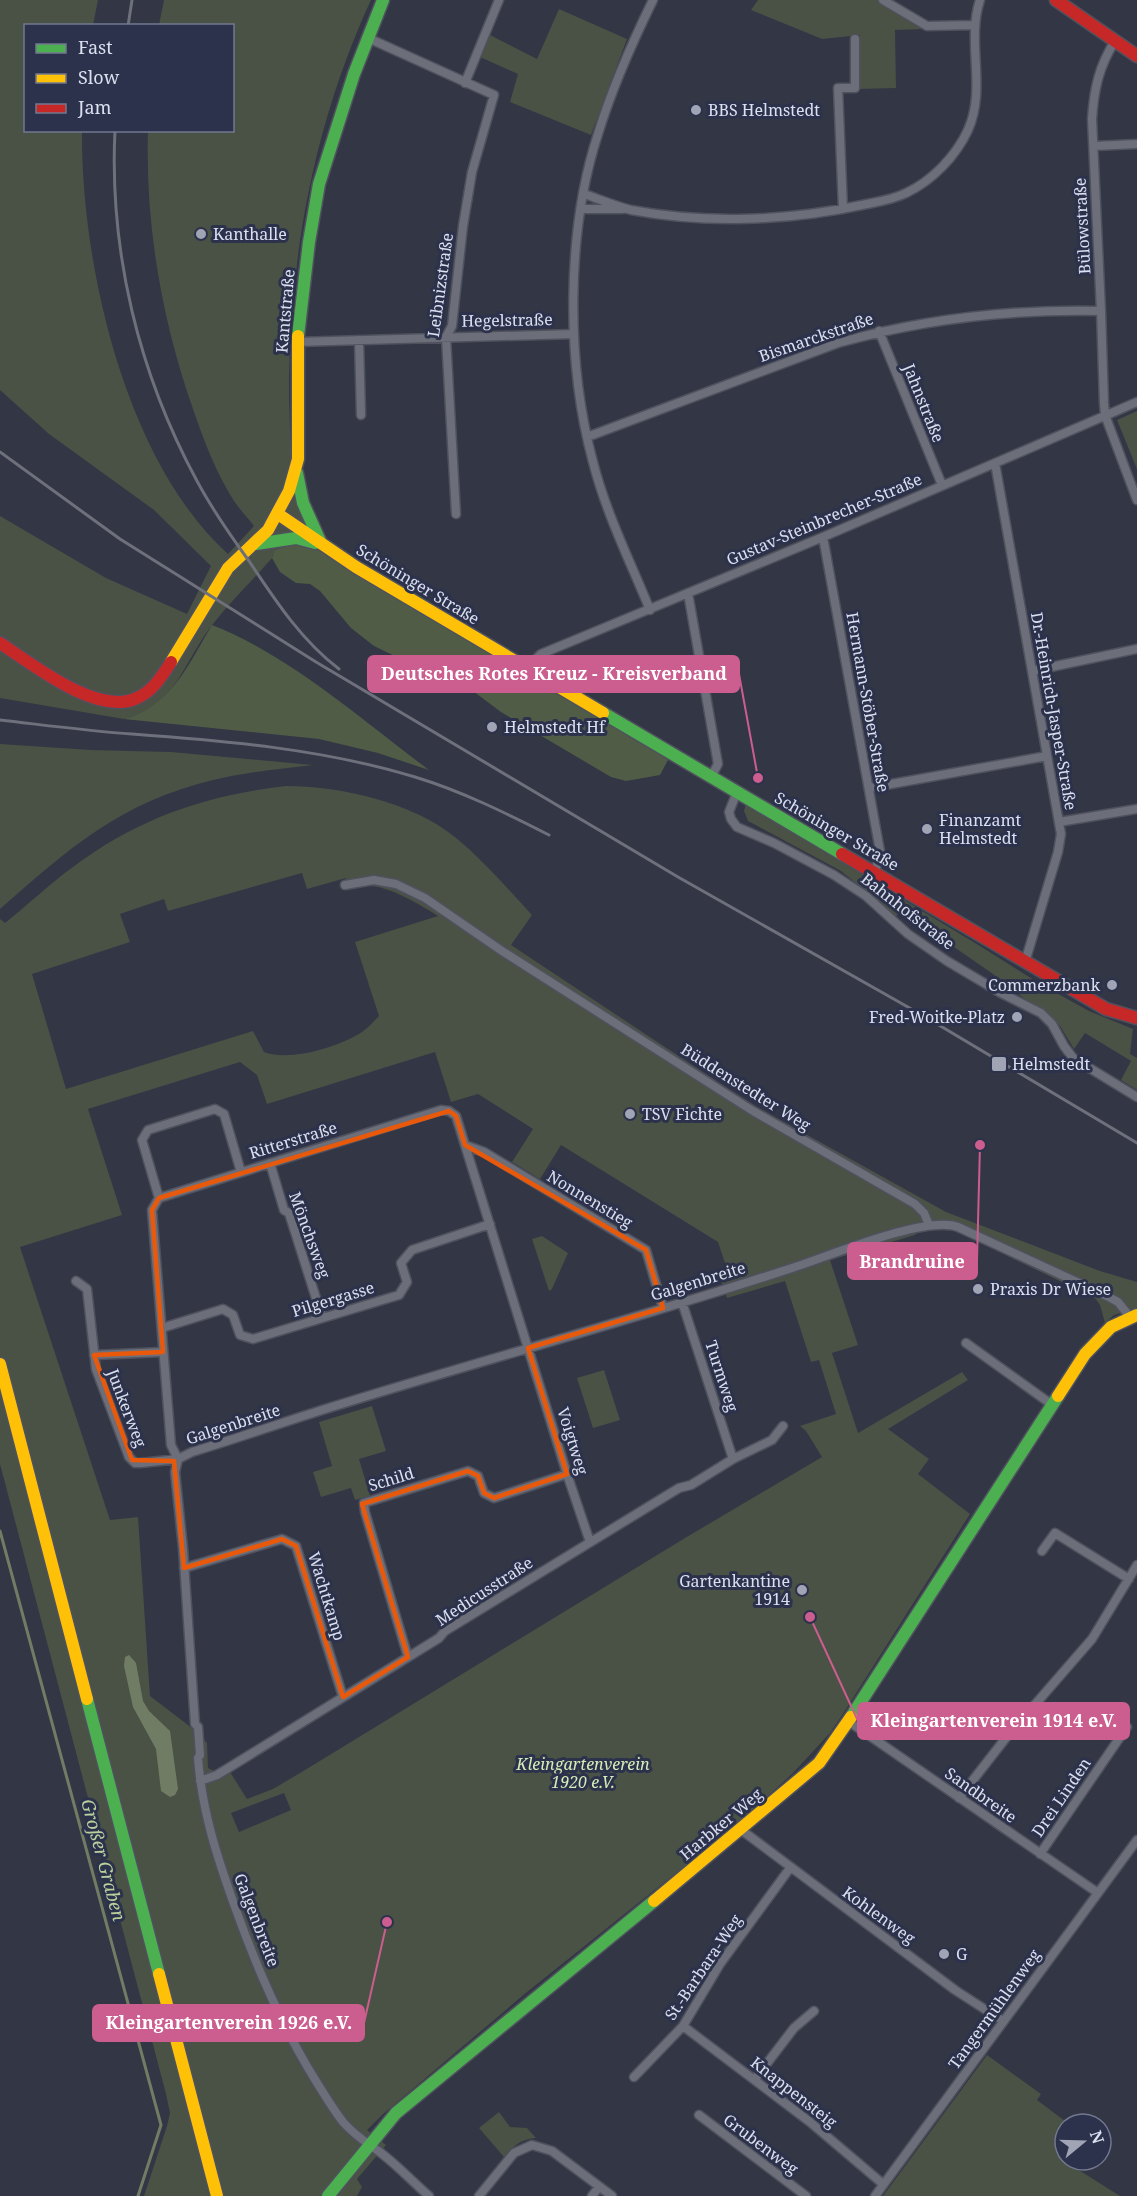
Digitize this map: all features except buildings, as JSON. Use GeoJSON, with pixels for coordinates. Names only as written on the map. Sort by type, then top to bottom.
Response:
{"type":"FeatureCollection","features":[{"type":"Feature","properties":{"kind":"main road","name":"Kantstraße"},"geometry":{"type":"LineString","coordinates":[[0,643],[71,686],[99,700],[119,703],[131,701],[150,691],[159,681],[228,568],[268,530],[289,491],[296,468],[297,342],[307,252],[320,184],[339,118],[383,0]]}},
{"type":"Feature","properties":{"kind":"main road"},"geometry":{"type":"LineString","coordinates":[[1056,0],[1137,56]]}},
{"type":"Feature","properties":{"kind":"main road"},"geometry":{"type":"LineString","coordinates":[[296,468],[303,503],[322,544]]}},
{"type":"Feature","properties":{"kind":"main road","name":"Schöninger Straße"},"geometry":{"type":"LineString","coordinates":[[278,513],[322,544],[526,669],[1107,1009],[1137,1018]]}},
{"type":"Feature","properties":{"kind":"main road"},"geometry":{"type":"LineString","coordinates":[[254,544],[296,538],[322,544]]}},
{"type":"Feature","properties":{"kind":"main road","name":"Harbker Weg"},"geometry":{"type":"LineString","coordinates":[[328,2196],[368,2145],[396,2113],[414,2097],[819,1763],[1051,1404],[1093,1345],[1111,1327],[1133,1316]]}},
{"type":"Feature","properties":{"kind":"main road"},"geometry":{"type":"LineString","coordinates":[[0,1364],[217,2196]]}},
{"type":"Feature","properties":{"kind":"street"},"geometry":{"type":"LineString","coordinates":[[368,38],[465,83],[500,0]]}},
{"type":"Feature","properties":{"kind":"street"},"geometry":{"type":"LineString","coordinates":[[650,610],[602,493],[587,437],[574,334],[576,256],[581,209],[598,134],[636,35],[653,0]]}},
{"type":"Feature","properties":{"kind":"street"},"geometry":{"type":"LineString","coordinates":[[883,0],[927,26],[975,25]]}},
{"type":"Feature","properties":{"kind":"street"},"geometry":{"type":"LineString","coordinates":[[581,209],[628,209],[683,216],[728,218],[843,209],[907,193],[926,181],[956,150],[969,127],[978,92],[975,25],[980,0]]}},
{"type":"Feature","properties":{"kind":"street"},"geometry":{"type":"LineString","coordinates":[[843,209],[838,88],[855,88],[855,39]]}},
{"type":"Feature","properties":{"kind":"street","name":"Bülowstraße"},"geometry":{"type":"LineString","coordinates":[[1115,40],[1105,57],[1094,88],[1092,118],[1105,415],[1137,500]]}},
{"type":"Feature","properties":{"kind":"street","name":"Leibnizstraße"},"geometry":{"type":"LineString","coordinates":[[456,514],[446,337],[452,326],[463,226],[472,172],[488,109],[494,95],[465,83]]}},
{"type":"Feature","properties":{"kind":"street"},"geometry":{"type":"LineString","coordinates":[[1094,146],[1137,144]]}},
{"type":"Feature","properties":{"kind":"street"},"geometry":{"type":"LineString","coordinates":[[584,194],[628,209]]}},
{"type":"Feature","properties":{"kind":"street","name":"Bismarckstraße"},"geometry":{"type":"LineString","coordinates":[[587,437],[838,343],[879,331],[984,316],[1101,311]]}},
{"type":"Feature","properties":{"kind":"street","name":"Jahnstraße"},"geometry":{"type":"LineString","coordinates":[[879,331],[942,485]]}},
{"type":"Feature","properties":{"kind":"street","name":"Hegelstraße"},"geometry":{"type":"LineString","coordinates":[[297,342],[574,334]]}},
{"type":"Feature","properties":{"kind":"street"},"geometry":{"type":"LineString","coordinates":[[359,340],[361,415]]}},
{"type":"Feature","properties":{"kind":"street","name":"Gustav-Steinbrecher-Straße"},"geometry":{"type":"LineString","coordinates":[[526,669],[541,654],[823,537],[1137,402]]}},
{"type":"Feature","properties":{"kind":"street","name":"Dr.-Heinrich-Jasper-Straße"},"geometry":{"type":"LineString","coordinates":[[995,463],[1061,834],[1058,852],[1025,962]]}},
{"type":"Feature","properties":{"kind":"street","name":"Hermann-Stöber-Straße"},"geometry":{"type":"LineString","coordinates":[[823,537],[880,851],[875,873]]}},
{"type":"Feature","properties":{"kind":"street"},"geometry":{"type":"LineString","coordinates":[[688,593],[718,764],[711,777]]}},
{"type":"Feature","properties":{"kind":"street"},"geometry":{"type":"LineString","coordinates":[[1032,671],[1137,649]]}},
{"type":"Feature","properties":{"kind":"street"},"geometry":{"type":"LineString","coordinates":[[869,788],[1047,756]]}},
{"type":"Feature","properties":{"kind":"street","name":"Bahnhofstraße"},"geometry":{"type":"LineString","coordinates":[[737,792],[729,812],[737,827],[774,843],[834,875],[866,896],[908,934],[947,962],[1041,1013],[1052,1024],[1073,1058],[1137,1097]]}},
{"type":"Feature","properties":{"kind":"street"},"geometry":{"type":"LineString","coordinates":[[1059,822],[1137,809]]}},
{"type":"Feature","properties":{"kind":"street","name":"Büddenstedter Weg"},"geometry":{"type":"LineString","coordinates":[[345,885],[374,880],[396,884],[425,898],[502,951],[753,1111],[915,1204],[924,1213],[929,1225]]}},
{"type":"Feature","properties":{"kind":"street"},"geometry":{"type":"LineString","coordinates":[[178,1459],[171,1445],[152,1210],[159,1198],[142,1140],[148,1130],[215,1109],[224,1114],[241,1172]]}},
{"type":"Feature","properties":{"kind":"street","name":"Ritterstraße"},"geometry":{"type":"LineString","coordinates":[[159,1198],[441,1110],[449,1111],[456,1116],[528,1348]]}},
{"type":"Feature","properties":{"kind":"street","name":"Nonnenstieg"},"geometry":{"type":"LineString","coordinates":[[465,1145],[484,1152],[646,1250],[663,1308]]}},
{"type":"Feature","properties":{"kind":"street","name":"Mönchsweg"},"geometry":{"type":"LineString","coordinates":[[270,1163],[284,1210],[289,1213],[322,1317]]}},
{"type":"Feature","properties":{"kind":"street","name":"Pilgergasse"},"geometry":{"type":"LineString","coordinates":[[162,1328],[223,1309],[233,1315],[240,1335],[253,1339],[399,1295],[407,1282],[401,1263],[411,1250],[490,1224]]}},
{"type":"Feature","properties":{"kind":"street"},"geometry":{"type":"LineString","coordinates":[[929,1225],[944,1224],[958,1227],[1119,1302],[1133,1316]]}},
{"type":"Feature","properties":{"kind":"street","name":"Galgenbreite"},"geometry":{"type":"LineString","coordinates":[[429,2196],[348,2127],[330,2103],[301,2055],[266,1986],[215,1849],[205,1815],[200,1781],[198,1727],[195,1724],[175,1472],[178,1459],[192,1452],[322,1410],[663,1308],[929,1225]]}},
{"type":"Feature","properties":{"kind":"street","name":"Junkerweg"},"geometry":{"type":"LineString","coordinates":[[76,1281],[87,1289],[96,1369],[132,1460],[141,1463],[178,1459]]}},
{"type":"Feature","properties":{"kind":"street","name":"Turmweg"},"geometry":{"type":"LineString","coordinates":[[682,1302],[732,1459]]}},
{"type":"Feature","properties":{"kind":"street"},"geometry":{"type":"LineString","coordinates":[[966,1343],[1051,1404]]}},
{"type":"Feature","properties":{"kind":"street","name":"Voigtweg"},"geometry":{"type":"LineString","coordinates":[[528,1348],[590,1542]]}},
{"type":"Feature","properties":{"kind":"street","name":"Junkerweg"},"geometry":{"type":"LineString","coordinates":[[94,1355],[163,1352]]}},
{"type":"Feature","properties":{"kind":"street","name":"Medicusstraße"},"geometry":{"type":"LineString","coordinates":[[200,1781],[217,1775],[678,1488],[691,1485],[732,1459],[772,1440],[783,1426]]}},
{"type":"Feature","properties":{"kind":"street","name":"Schild"},"geometry":{"type":"LineString","coordinates":[[408,1657],[364,1503],[468,1471],[478,1476],[484,1493],[494,1498],[567,1474]]}},
{"type":"Feature","properties":{"kind":"street"},"geometry":{"type":"LineString","coordinates":[[1042,1551],[1055,1533],[1133,1577]]}},
{"type":"Feature","properties":{"kind":"street","name":"Wachtkamp"},"geometry":{"type":"LineString","coordinates":[[184,1568],[282,1539],[296,1546],[343,1697]]}},
{"type":"Feature","properties":{"kind":"street"},"geometry":{"type":"LineString","coordinates":[[959,1798],[1005,1739],[1088,1645],[1133,1577],[1137,1565]]}},
{"type":"Feature","properties":{"kind":"street","name":"Sandbreite"},"geometry":{"type":"LineString","coordinates":[[848,1721],[1098,1893]]}},
{"type":"Feature","properties":{"kind":"street","name":"Drei Linden"},"geometry":{"type":"LineString","coordinates":[[1040,1854],[1127,1727]]}},
{"type":"Feature","properties":{"kind":"street","name":"Kohlenweg"},"geometry":{"type":"LineString","coordinates":[[740,1829],[955,1990],[1003,2021]]}},
{"type":"Feature","properties":{"kind":"street","name":"Tangermühlenweg"},"geometry":{"type":"LineString","coordinates":[[875,2196],[1137,1840]]}},
{"type":"Feature","properties":{"kind":"street","name":"St.-Barbara-Weg"},"geometry":{"type":"LineString","coordinates":[[634,2077],[683,2026],[720,1964],[790,1868]]}},
{"type":"Feature","properties":{"kind":"street"},"geometry":{"type":"LineString","coordinates":[[754,2079],[794,2028],[814,2011]]}},
{"type":"Feature","properties":{"kind":"street","name":"Knappensteig"},"geometry":{"type":"LineString","coordinates":[[683,2026],[810,2122],[883,2184]]}},
{"type":"Feature","properties":{"kind":"street","name":"Grubenweg"},"geometry":{"type":"LineString","coordinates":[[699,2115],[806,2196]]}},
{"type":"Feature","properties":{"kind":"street"},"geometry":{"type":"LineString","coordinates":[[479,2196],[513,2153],[532,2145],[552,2151],[612,2196]]}},
{"type":"Feature","properties":{"kind":"street"},"geometry":{"type":"LineString","coordinates":[[592,2196],[599,2187]]}},
{"type":"Feature","properties":{"kind":"highlighted area"},"geometry":{"type":"Polygon","coordinates":[[[449,1111],[456,1116],[465,1145],[646,1250],[663,1308],[528,1348],[567,1474],[494,1498],[484,1493],[478,1476],[468,1471],[362,1504],[408,1657],[343,1697],[296,1546],[282,1539],[184,1568],[174,1461],[132,1460],[94,1355],[163,1352],[152,1210],[159,1198],[449,1111]]]}},
{"type":"Feature","properties":{"kind":"green space"},"geometry":{"type":"Polygon","coordinates":[[[0,0],[98,0],[93,24],[24,24],[24,132],[82,132],[84,184],[90,240],[101,299],[116,358],[136,414],[162,467],[192,515],[228,554],[254,526],[234,501],[211,456],[193,409],[172,342],[158,272],[149,202],[148,132],[234,132],[234,24],[159,24],[164,0],[371,0],[335,91],[321,138],[301,233],[295,281],[289,379],[291,446],[298,507],[315,548],[274,551],[272,558],[213,624],[168,693],[142,713],[124,719],[0,698],[0,516],[106,578],[187,614],[211,566],[154,510],[49,434],[0,390],[0,0]]]}},
{"type":"Feature","properties":{"kind":"green space"},"geometry":{"type":"Polygon","coordinates":[[[758,0],[879,0],[924,29],[895,30],[896,88],[860,89],[860,35],[822,39],[751,10],[758,0]]]}},
{"type":"Feature","properties":{"kind":"green space"},"geometry":{"type":"Polygon","coordinates":[[[559,9],[627,39],[591,135],[510,102],[518,74],[480,57],[490,35],[537,59],[559,9]]]}},
{"type":"Feature","properties":{"kind":"green space"},"geometry":{"type":"Polygon","coordinates":[[[1137,411],[1137,469],[1117,420],[1137,411]]]}},
{"type":"Feature","properties":{"kind":"green space"},"geometry":{"type":"Polygon","coordinates":[[[0,744],[171,752],[313,765],[225,777],[180,789],[150,801],[98,830],[73,848],[0,909],[0,744]]]}},
{"type":"Feature","properties":{"kind":"green space","name":"Kleingartenverein 1920 e.V."},"geometry":{"type":"Polygon","coordinates":[[[286,786],[352,793],[397,805],[438,825],[455,837],[495,874],[532,915],[511,945],[748,1102],[946,1212],[1100,1271],[1137,1282],[1137,1308],[1114,1315],[1105,1323],[1100,1305],[1095,1298],[927,1217],[915,1235],[830,1260],[858,1345],[832,1353],[858,1433],[962,1372],[968,1380],[888,1429],[929,1459],[918,1474],[970,1514],[830,1733],[793,1773],[741,1821],[527,1992],[382,2115],[367,2130],[386,2145],[357,2179],[362,2187],[357,2196],[144,2196],[170,2113],[0,1464],[0,919],[5,923],[64,874],[122,835],[148,822],[201,803],[286,786]],[[302,873],[168,911],[164,899],[120,914],[130,942],[32,974],[66,1089],[253,1031],[264,1052],[287,1055],[327,1048],[352,1038],[369,1026],[379,1016],[355,942],[438,916],[386,889],[369,886],[350,889],[346,878],[307,889],[302,873]],[[435,1052],[267,1104],[257,1075],[240,1062],[88,1109],[122,1215],[20,1247],[110,1520],[138,1517],[150,1696],[188,1725],[207,1743],[208,1768],[214,1771],[225,1764],[247,1799],[273,1789],[305,1770],[822,1457],[806,1431],[800,1426],[836,1414],[819,1360],[811,1362],[785,1281],[727,1298],[721,1281],[730,1278],[718,1242],[561,1145],[540,1179],[512,1162],[533,1129],[478,1094],[451,1102],[435,1052]],[[284,1793],[231,1813],[239,1832],[291,1810],[284,1793]]]}},
{"type":"Feature","properties":{"kind":"green space"},"geometry":{"type":"Polygon","coordinates":[[[746,804],[1042,985],[1089,1011],[1133,1029],[1130,1054],[1137,1058],[1137,1090],[1121,1080],[1131,1061],[1085,1033],[1074,1049],[1060,1026],[1045,1011],[1030,1003],[993,974],[902,911],[896,916],[841,871],[748,821],[744,811],[746,804]]]}},
{"type":"Feature","properties":{"kind":"green space"},"geometry":{"type":"Polygon","coordinates":[[[542,1236],[568,1253],[549,1291],[532,1239],[542,1236]]]}},
{"type":"Feature","properties":{"kind":"green space"},"geometry":{"type":"Polygon","coordinates":[[[604,1370],[620,1420],[593,1428],[577,1378],[604,1370]]]}},
{"type":"Feature","properties":{"kind":"green space"},"geometry":{"type":"Polygon","coordinates":[[[372,1406],[386,1451],[359,1459],[370,1496],[355,1500],[351,1488],[321,1497],[313,1472],[332,1466],[319,1422],[372,1406]]]}},
{"type":"Feature","properties":{"kind":"green space"},"geometry":{"type":"Polygon","coordinates":[[[987,2055],[1041,2094],[1037,2100],[1053,2112],[1053,2172],[1082,2172],[1120,2196],[883,2196],[987,2055]]]}},
{"type":"Feature","properties":{"kind":"green space"},"geometry":{"type":"Polygon","coordinates":[[[499,2112],[510,2127],[527,2128],[536,2138],[518,2144],[504,2157],[479,2128],[499,2112]]]}},
{"type":"Feature","properties":{"kind":"shaded area"},"geometry":{"type":"Polygon","coordinates":[[[293,543],[315,548],[669,758],[660,775],[626,781],[611,777],[501,712],[473,691],[457,686],[374,646],[351,628],[320,591],[310,584],[296,583],[280,572],[272,558],[274,551],[293,543]]]}},
{"type":"Feature","properties":{"kind":"shaded area"},"geometry":{"type":"Polygon","coordinates":[[[212,625],[269,653],[297,671],[429,770],[378,753],[319,739],[124,719],[154,705],[166,694],[177,682],[212,625]]]}},
{"type":"Feature","properties":{"kind":"shaded area"},"geometry":{"type":"Polygon","coordinates":[[[129,1655],[136,1663],[143,1701],[149,1711],[170,1731],[178,1789],[175,1795],[170,1797],[161,1791],[156,1749],[133,1707],[124,1666],[125,1657],[129,1655]]]}},
{"type":"Feature","properties":{"kind":"waterway","name":"Großer Graben"},"geometry":{"type":"LineString","coordinates":[[0,1531],[161,2125],[138,2196]]}},
{"type":"Feature","properties":{"kind":"railway"},"geometry":{"type":"LineString","coordinates":[[128,24],[132,0]]}},
{"type":"Feature","properties":{"kind":"railway"},"geometry":{"type":"LineString","coordinates":[[115,132],[114,176],[123,266],[132,311],[159,398],[197,481],[222,522],[290,619],[325,658],[339,669]]}},
{"type":"Feature","properties":{"kind":"railway"},"geometry":{"type":"LineString","coordinates":[[0,452],[120,539],[316,662],[678,877],[922,1015],[1137,1143]]}},
{"type":"Feature","properties":{"kind":"railway"},"geometry":{"type":"LineString","coordinates":[[0,720],[239,743],[345,759],[415,777],[449,789],[549,835]]}},
{"type":"Feature","properties":{"kind":"traffic: fast"},"geometry":{"type":"LineString","coordinates":[[298,336],[309,242],[319,184],[354,74],[383,0]]}},
{"type":"Feature","properties":{"kind":"traffic: fast"},"geometry":{"type":"LineString","coordinates":[[297,473],[303,503],[320,541]]}},
{"type":"Feature","properties":{"kind":"traffic: fast"},"geometry":{"type":"LineString","coordinates":[[256,544],[296,538],[315,543]]}},
{"type":"Feature","properties":{"kind":"traffic: fast"},"geometry":{"type":"LineString","coordinates":[[603,713],[842,854]]}},
{"type":"Feature","properties":{"kind":"traffic: fast"},"geometry":{"type":"LineString","coordinates":[[851,1717],[1058,1396]]}},
{"type":"Feature","properties":{"kind":"traffic: fast"},"geometry":{"type":"LineString","coordinates":[[87,1699],[159,1974]]}},
{"type":"Feature","properties":{"kind":"traffic: fast"},"geometry":{"type":"LineString","coordinates":[[328,2196],[396,2113],[654,1901]]}},
{"type":"Feature","properties":{"kind":"traffic: slow"},"geometry":{"type":"LineString","coordinates":[[171,662],[228,568],[268,530],[289,491],[298,459],[298,336]]}},
{"type":"Feature","properties":{"kind":"traffic: slow"},"geometry":{"type":"LineString","coordinates":[[278,514],[356,567],[603,713]]}},
{"type":"Feature","properties":{"kind":"traffic: slow"},"geometry":{"type":"LineString","coordinates":[[1058,1396],[1085,1354],[1111,1327],[1137,1315]]}},
{"type":"Feature","properties":{"kind":"traffic: slow"},"geometry":{"type":"LineString","coordinates":[[0,1364],[87,1699]]}},
{"type":"Feature","properties":{"kind":"traffic: slow"},"geometry":{"type":"LineString","coordinates":[[654,1901],[819,1763],[851,1717]]}},
{"type":"Feature","properties":{"kind":"traffic: slow"},"geometry":{"type":"LineString","coordinates":[[159,1974],[217,2196]]}},
{"type":"Feature","properties":{"kind":"traffic: jam"},"geometry":{"type":"LineString","coordinates":[[1056,0],[1137,56]]}},
{"type":"Feature","properties":{"kind":"traffic: jam"},"geometry":{"type":"LineString","coordinates":[[0,643],[66,686],[104,700],[121,702],[143,695],[157,683],[171,662]]}},
{"type":"Feature","properties":{"kind":"traffic: jam"},"geometry":{"type":"LineString","coordinates":[[842,854],[1106,1009],[1137,1018]]}},
{"type":"Feature","properties":{"kind":"place","name":"BBS Helmstedt"},"geometry":{"type":"Point","coordinates":[696,110]}},
{"type":"Feature","properties":{"kind":"place","name":"Kanthalle"},"geometry":{"type":"Point","coordinates":[201,234]}},
{"type":"Feature","properties":{"kind":"place","name":"Helmstedt Hf"},"geometry":{"type":"Point","coordinates":[492,727]}},
{"type":"Feature","properties":{"kind":"place","name":"Deutsches Rotes Kreuz - Kreisverband"},"geometry":{"type":"Point","coordinates":[758,778]}},
{"type":"Feature","properties":{"kind":"place","name":"Finanzamt Helmstedt"},"geometry":{"type":"Point","coordinates":[927,829]}},
{"type":"Feature","properties":{"kind":"place","name":"Commerzbank"},"geometry":{"type":"Point","coordinates":[1112,985]}},
{"type":"Feature","properties":{"kind":"place","name":"Fred-Woitke-Platz"},"geometry":{"type":"Point","coordinates":[1017,1017]}},
{"type":"Feature","properties":{"kind":"place","name":"Helmstedt"},"geometry":{"type":"Point","coordinates":[999,1064]}},
{"type":"Feature","properties":{"kind":"place","name":"TSV Fichte"},"geometry":{"type":"Point","coordinates":[630,1114]}},
{"type":"Feature","properties":{"kind":"place","name":"Brandruine"},"geometry":{"type":"Point","coordinates":[980,1145]}},
{"type":"Feature","properties":{"kind":"place","name":"Praxis Dr Wiese"},"geometry":{"type":"Point","coordinates":[978,1289]}},
{"type":"Feature","properties":{"kind":"place","name":"Gartenkantine 1914"},"geometry":{"type":"Point","coordinates":[802,1590]}},
{"type":"Feature","properties":{"kind":"place","name":"Kleingartenverein 1914 e.V."},"geometry":{"type":"Point","coordinates":[810,1617]}},
{"type":"Feature","properties":{"kind":"place","name":"Kleingartenverein 1926 e.V."},"geometry":{"type":"Point","coordinates":[387,1922]}},
{"type":"Feature","properties":{"kind":"place","name":"G"},"geometry":{"type":"Point","coordinates":[944,1954]}}]}
